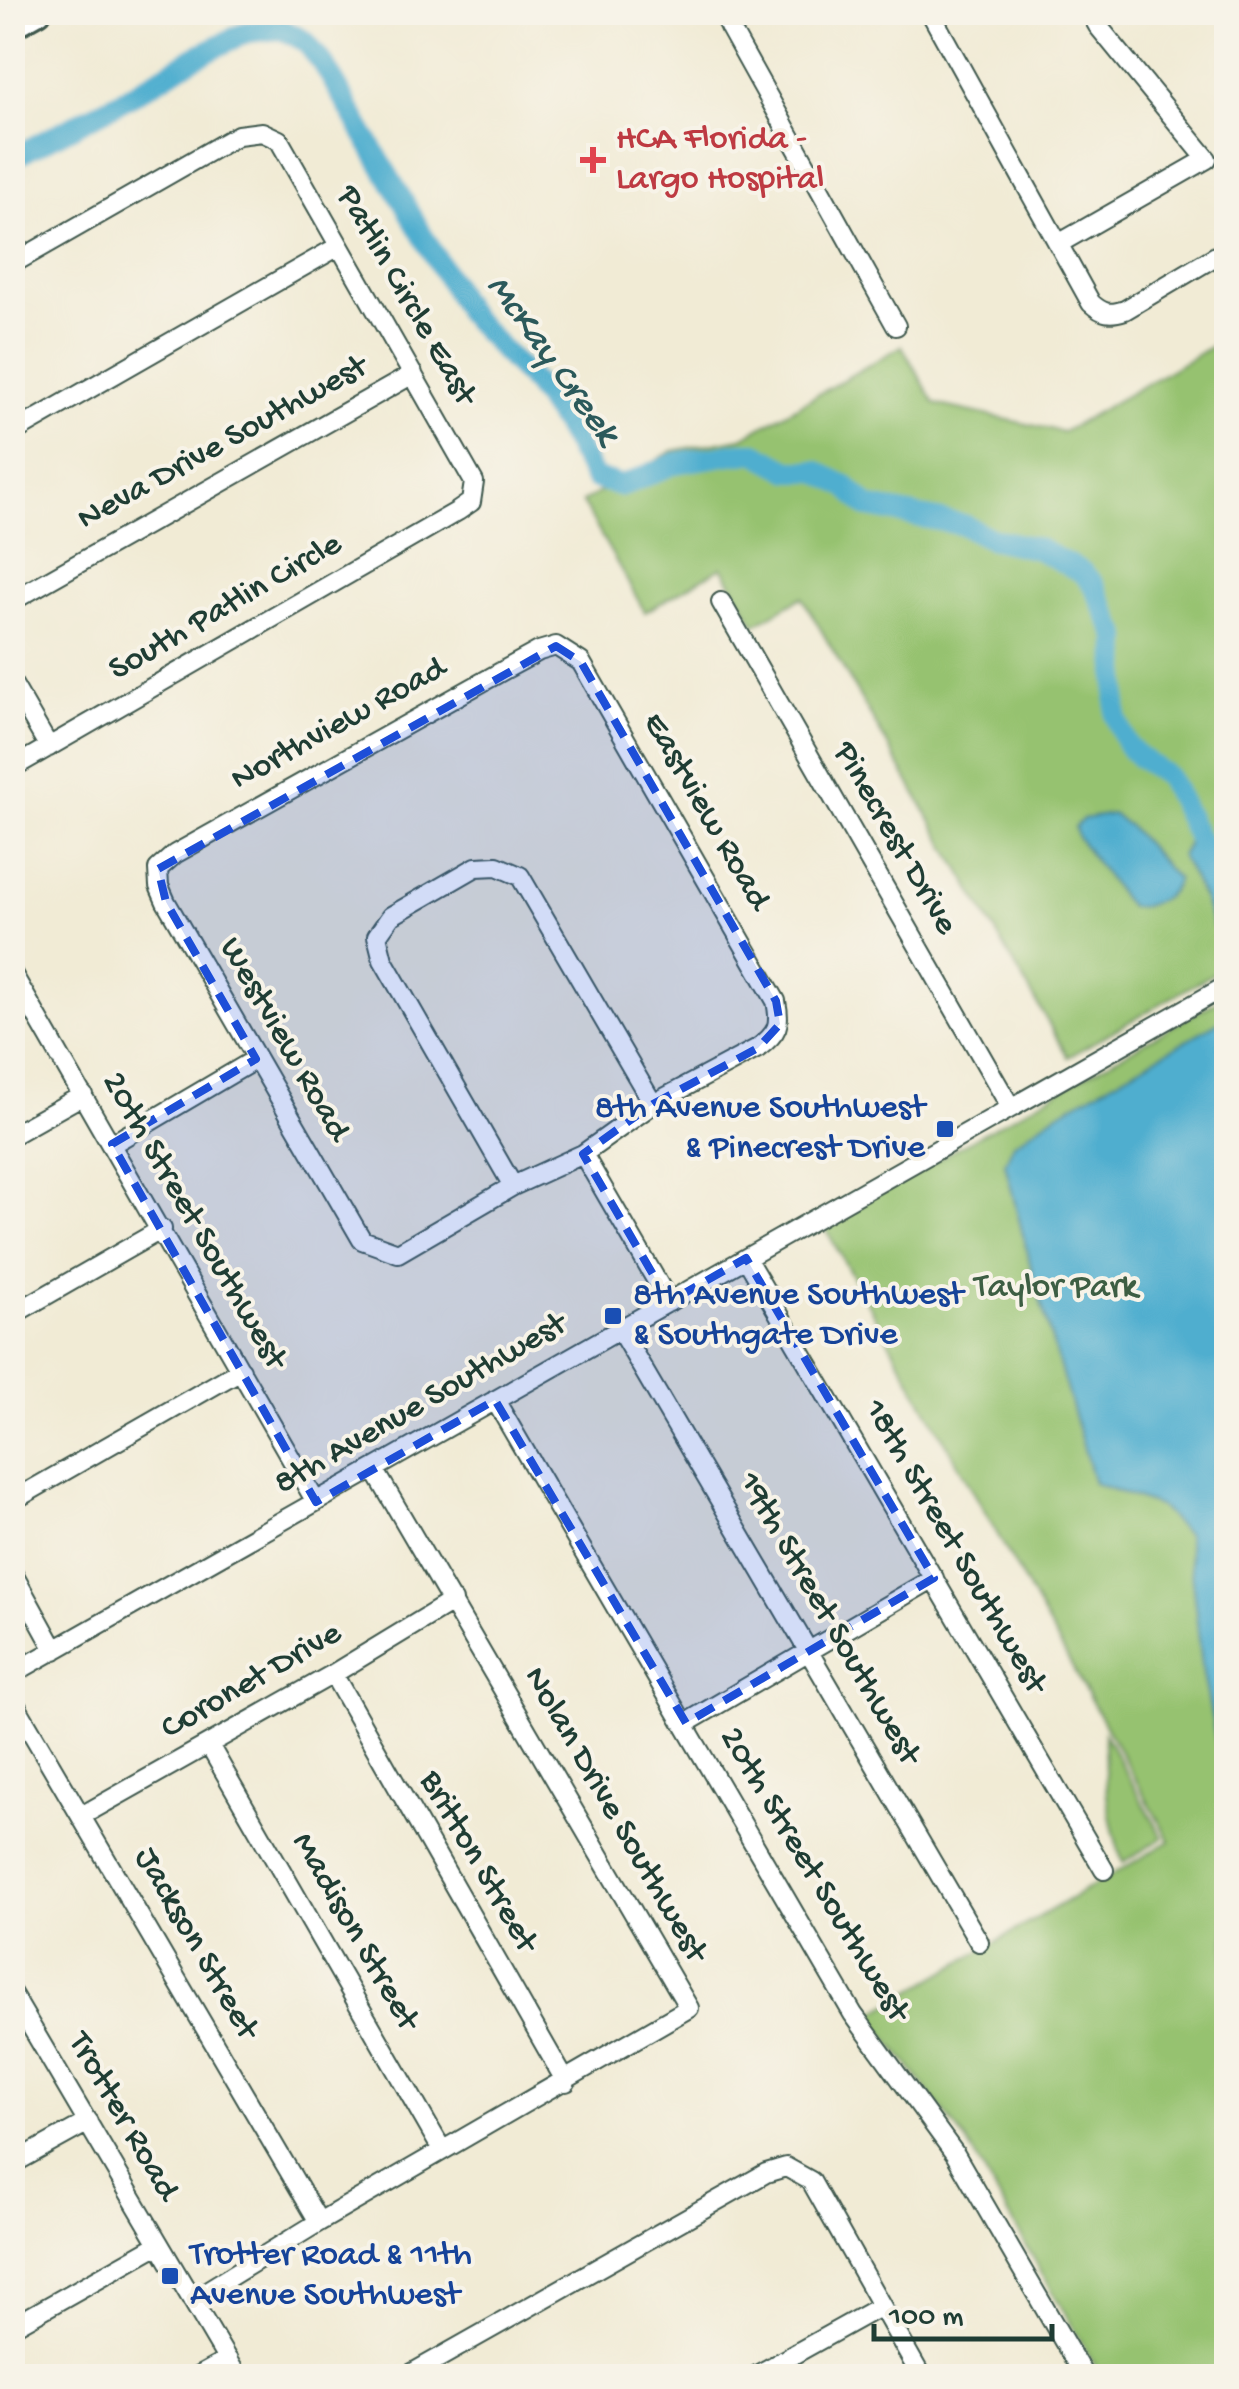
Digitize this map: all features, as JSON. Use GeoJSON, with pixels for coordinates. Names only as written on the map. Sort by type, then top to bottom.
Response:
{"type":"FeatureCollection","features":[{"type":"Feature","properties":{"kind":"main road"},"geometry":{"type":"LineString","coordinates":[[12,28],[38,12]]}},
{"type":"Feature","properties":{"kind":"street"},"geometry":{"type":"LineString","coordinates":[[755,12],[725,20],[896,326]]}},
{"type":"Feature","properties":{"kind":"street"},"geometry":{"type":"LineString","coordinates":[[930,12],[1091,303],[1106,314],[1125,310],[1226,250]]}},
{"type":"Feature","properties":{"kind":"street"},"geometry":{"type":"LineString","coordinates":[[1060,243],[1207,159],[1090,12]]}},
{"type":"Feature","properties":{"kind":"street","name":"Patlin Circle East"},"geometry":{"type":"LineString","coordinates":[[12,264],[238,135],[262,132],[280,140],[474,482],[470,502]]}},
{"type":"Feature","properties":{"kind":"street"},"geometry":{"type":"LineString","coordinates":[[12,433],[339,246]]}},
{"type":"Feature","properties":{"kind":"street","name":"Neva Drive Southwest"},"geometry":{"type":"LineString","coordinates":[[12,600],[413,374]]}},
{"type":"Feature","properties":{"kind":"street","name":"South Patlin Circle"},"geometry":{"type":"LineString","coordinates":[[12,768],[470,502]]}},
{"type":"Feature","properties":{"kind":"street","name":"Pinecrest Drive"},"geometry":{"type":"LineString","coordinates":[[721,602],[1011,1108]]}},
{"type":"Feature","properties":{"kind":"street","name":"Northview Road"},"geometry":{"type":"LineString","coordinates":[[158,869],[175,854],[504,670],[556,646]]}},
{"type":"Feature","properties":{"kind":"street","name":"Eastview Road"},"geometry":{"type":"LineString","coordinates":[[556,646],[581,662],[776,1001],[780,1024],[774,1036],[653,1104]]}},
{"type":"Feature","properties":{"kind":"street"},"geometry":{"type":"LineString","coordinates":[[12,683],[50,747]]}},
{"type":"Feature","properties":{"kind":"street"},"geometry":{"type":"LineString","coordinates":[[496,866],[520,876],[653,1104],[584,1154],[513,1186],[383,960],[377,936],[386,921],[476,868],[496,866]]}},
{"type":"Feature","properties":{"kind":"street","name":"Westview Road"},"geometry":{"type":"LineString","coordinates":[[158,869],[159,886],[166,902],[362,1240],[398,1253],[513,1186]]}},
{"type":"Feature","properties":{"kind":"street","name":"20th Street Southwest"},"geometry":{"type":"LineString","coordinates":[[12,973],[316,1502]]}},
{"type":"Feature","properties":{"kind":"street","name":"8th Avenue Southwest"},"geometry":{"type":"LineString","coordinates":[[12,1674],[1226,986]]}},
{"type":"Feature","properties":{"kind":"street"},"geometry":{"type":"LineString","coordinates":[[112,1144],[256,1059]]}},
{"type":"Feature","properties":{"kind":"street"},"geometry":{"type":"LineString","coordinates":[[12,1135],[83,1096]]}},
{"type":"Feature","properties":{"kind":"street"},"geometry":{"type":"LineString","coordinates":[[584,1154],[669,1302]]}},
{"type":"Feature","properties":{"kind":"street"},"geometry":{"type":"LineString","coordinates":[[12,1315],[162,1230]]}},
{"type":"Feature","properties":{"kind":"street","name":"18th Street Southwest"},"geometry":{"type":"LineString","coordinates":[[746,1258],[1104,1870]]}},
{"type":"Feature","properties":{"kind":"street","name":"19th Street Southwest"},"geometry":{"type":"LineString","coordinates":[[620,1330],[979,1942]]}},
{"type":"Feature","properties":{"kind":"street"},"geometry":{"type":"LineString","coordinates":[[12,1501],[241,1370]]}},
{"type":"Feature","properties":{"kind":"street","name":"20th Street Southwest"},"geometry":{"type":"LineString","coordinates":[[496,1400],[853,2014],[955,2154],[1084,2376]]}},
{"type":"Feature","properties":{"kind":"street","name":"Nolan Drive Southwest"},"geometry":{"type":"LineString","coordinates":[[192,2300],[688,2008],[374,1469]]}},
{"type":"Feature","properties":{"kind":"street"},"geometry":{"type":"LineString","coordinates":[[12,1572],[55,1650]]}},
{"type":"Feature","properties":{"kind":"street"},"geometry":{"type":"LineString","coordinates":[[686,1724],[934,1578]]}},
{"type":"Feature","properties":{"kind":"street","name":"Coronet Drive"},"geometry":{"type":"LineString","coordinates":[[82,1816],[453,1601]]}},
{"type":"Feature","properties":{"kind":"street","name":"Britton Street"},"geometry":{"type":"LineString","coordinates":[[332,1674],[566,2082]]}},
{"type":"Feature","properties":{"kind":"street","name":"Jackson Street"},"geometry":{"type":"LineString","coordinates":[[12,1700],[319,2222]]}},
{"type":"Feature","properties":{"kind":"street","name":"Madison Street"},"geometry":{"type":"LineString","coordinates":[[208,1746],[442,2150]]}},
{"type":"Feature","properties":{"kind":"street","name":"Trotter Road"},"geometry":{"type":"LineString","coordinates":[[12,1994],[232,2368]]}},
{"type":"Feature","properties":{"kind":"street"},"geometry":{"type":"LineString","coordinates":[[12,2164],[88,2122]]}},
{"type":"Feature","properties":{"kind":"street"},"geometry":{"type":"LineString","coordinates":[[407,2376],[766,2173],[786,2167],[812,2181],[922,2376]]}},
{"type":"Feature","properties":{"kind":"street"},"geometry":{"type":"LineString","coordinates":[[12,2327],[159,2244]]}},
{"type":"Feature","properties":{"kind":"street"},"geometry":{"type":"LineString","coordinates":[[756,2376],[881,2306]]}},
{"type":"Feature","properties":{"kind":"street"},"geometry":{"type":"LineString","coordinates":[[199,2376],[232,2368]]}},
{"type":"Feature","properties":{"kind":"highlighted area"},"geometry":{"type":"Polygon","coordinates":[[[556,646],[581,662],[776,1001],[780,1024],[758,1048],[653,1104],[583,1154],[669,1302],[746,1258],[934,1578],[686,1723],[495,1400],[316,1502],[112,1144],[256,1059],[166,902],[158,869],[556,646]]]}},
{"type":"Feature","properties":{"kind":"green space"},"geometry":{"type":"Polygon","coordinates":[[[1226,338],[1226,966],[1068,1057],[802,597],[755,624],[722,567],[645,612],[582,502],[673,451],[742,438],[902,346],[935,404],[1063,432],[1226,338]]]}},
{"type":"Feature","properties":{"kind":"green space","name":"Taylor Park"},"geometry":{"type":"Polygon","coordinates":[[[1226,996],[1226,2376],[1101,2376],[967,2142],[870,2015],[1170,1841],[823,1224],[1226,996]]]}},
{"type":"Feature","properties":{"kind":"green space"},"geometry":{"type":"Polygon","coordinates":[[[1104,1733],[1163,1838],[1123,1862],[1108,1799],[1104,1733]]]}},
{"type":"Feature","properties":{"kind":"water"},"geometry":{"type":"Polygon","coordinates":[[[1112,814],[1130,827],[1177,879],[1170,892],[1159,900],[1129,907],[1078,838],[1075,827],[1083,819],[1112,814]]]}},
{"type":"Feature","properties":{"kind":"water"},"geometry":{"type":"Polygon","coordinates":[[[1194,832],[1226,856],[1226,930],[1213,927],[1181,856],[1194,832]]]}},
{"type":"Feature","properties":{"kind":"water"},"geometry":{"type":"Polygon","coordinates":[[[1226,1018],[1226,1791],[1203,1674],[1187,1535],[1159,1506],[1094,1483],[1034,1279],[1005,1163],[1014,1143],[1056,1114],[1226,1018]]]}},
{"type":"Feature","properties":{"kind":"waterway","name":"McKay Creek"},"geometry":{"type":"LineString","coordinates":[[12,158],[247,32],[281,29],[305,41],[324,65],[469,315],[534,383],[594,478],[622,486],[676,463],[756,453],[790,471],[816,471],[846,486],[868,507],[964,525],[989,538],[1038,549],[1082,572],[1094,585],[1118,637],[1116,716],[1122,734],[1139,757],[1168,777],[1207,857]]}},
{"type":"Feature","properties":{"kind":"place","name":"HCA Florida - Largo Hospital"},"geometry":{"type":"Point","coordinates":[593,160]}},
{"type":"Feature","properties":{"kind":"place","name":"8th Avenue Southwest & Pinecrest Drive"},"geometry":{"type":"Point","coordinates":[945,1129]}},
{"type":"Feature","properties":{"kind":"place","name":"8th Avenue Southwest & Southgate Drive"},"geometry":{"type":"Point","coordinates":[613,1316]}},
{"type":"Feature","properties":{"kind":"place","name":"Trotter Road & 11th Avenue Southwest"},"geometry":{"type":"Point","coordinates":[170,2276]}}]}
